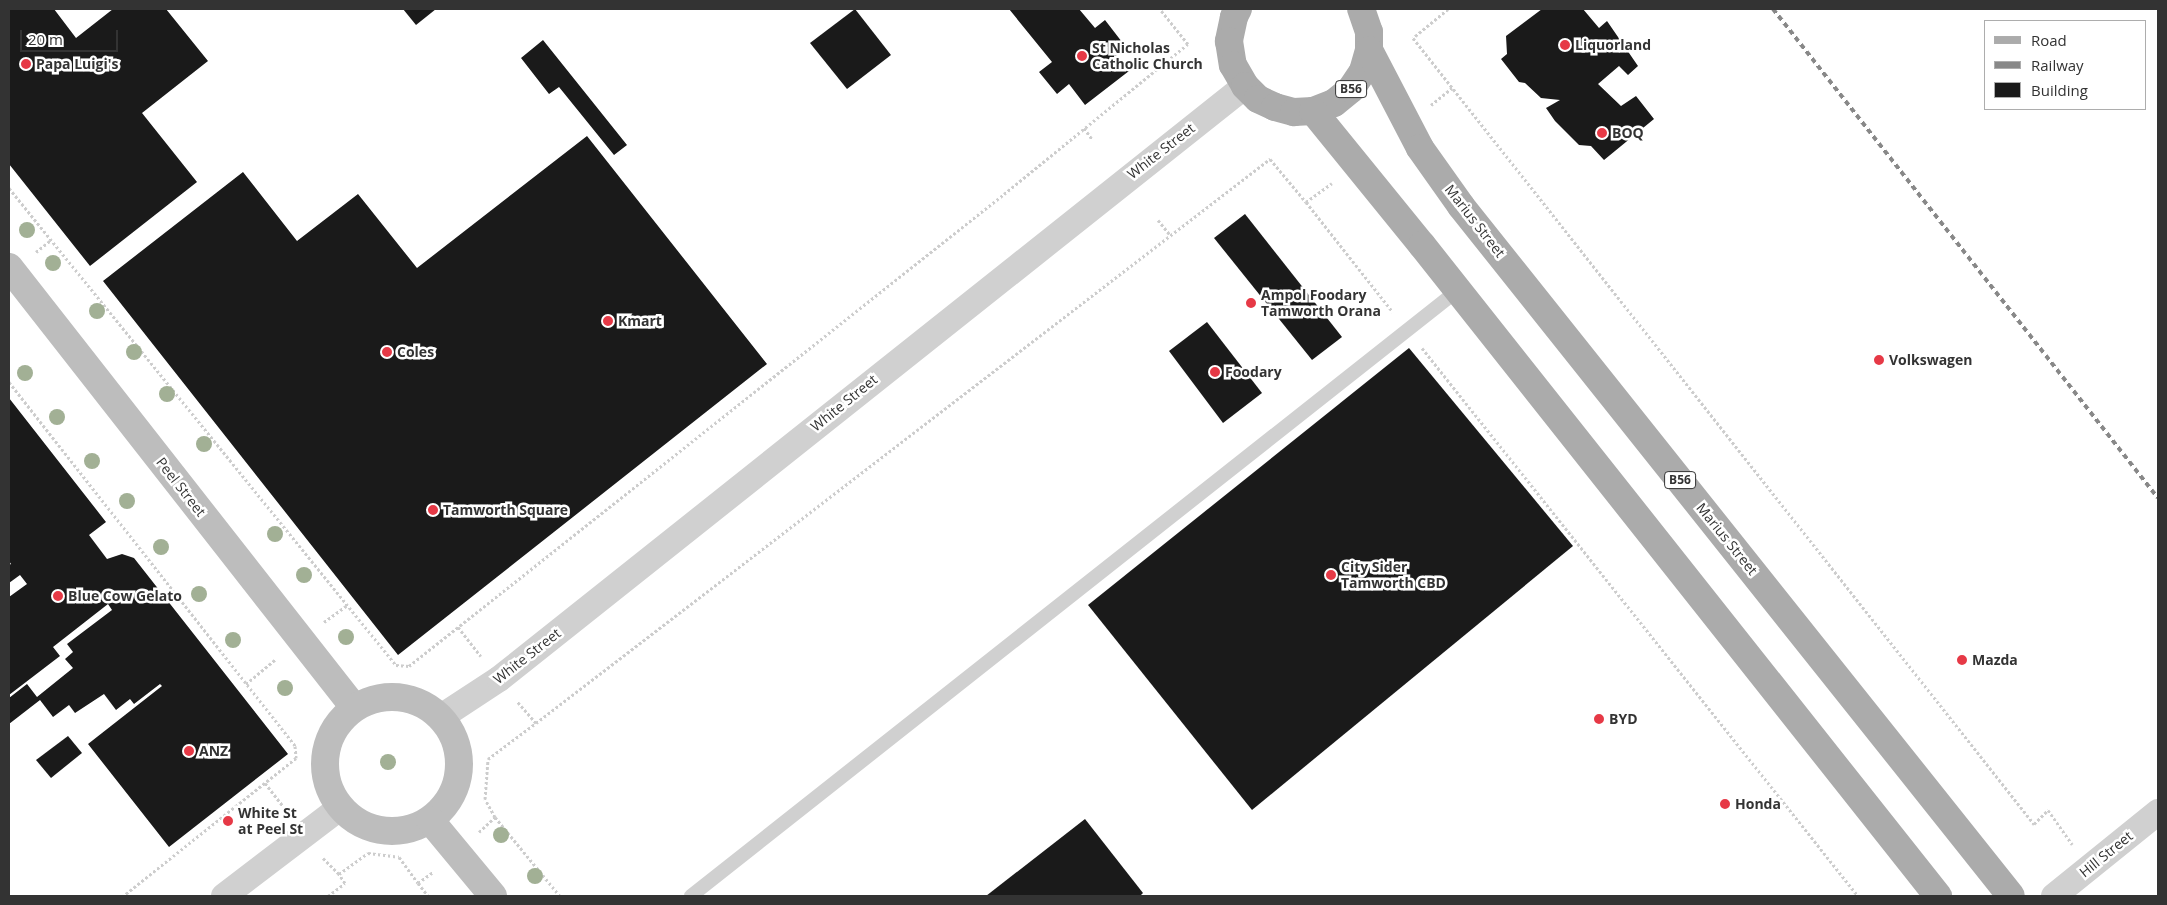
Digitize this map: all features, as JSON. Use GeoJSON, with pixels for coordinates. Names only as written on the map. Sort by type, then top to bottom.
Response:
{"type":"FeatureCollection","features":[{"type":"Feature","properties":{"kind":"main road","name":"B56"},"geometry":{"type":"LineString","coordinates":[[1233,12],[1229,41],[1230,49],[1233,65],[1245,86],[1258,99],[1275,107],[1294,112],[1313,110],[1334,103],[1351,89],[1363,71],[1369,50],[1369,32],[1361,9]]}},
{"type":"Feature","properties":{"kind":"main road","name":"Marius Street"},"geometry":{"type":"LineString","coordinates":[[1369,50],[1420,148],[1461,206],[2011,896]]}},
{"type":"Feature","properties":{"kind":"main road"},"geometry":{"type":"LineString","coordinates":[[1313,110],[1938,896]]}},
{"type":"Feature","properties":{"kind":"main road","name":"Peel Street"},"geometry":{"type":"LineString","coordinates":[[20,262],[353,706]]}},
{"type":"Feature","properties":{"kind":"main road"},"geometry":{"type":"LineString","coordinates":[[376,697],[400,697],[422,704],[441,717],[451,731],[459,753],[458,780],[448,802],[430,820],[408,830],[386,831],[363,825],[338,808],[327,783],[324,762],[329,739],[337,722],[353,706],[376,697]]}},
{"type":"Feature","properties":{"kind":"main road"},"geometry":{"type":"LineString","coordinates":[[430,820],[493,896]]}},
{"type":"Feature","properties":{"kind":"street","name":"White Street"},"geometry":{"type":"LineString","coordinates":[[441,717],[499,679],[1245,86]]}},
{"type":"Feature","properties":{"kind":"street"},"geometry":{"type":"LineString","coordinates":[[224,896],[338,808]]}},
{"type":"Feature","properties":{"kind":"street","name":"Hill Street"},"geometry":{"type":"LineString","coordinates":[[2054,896],[2158,812]]}},
{"type":"Feature","properties":{"kind":"lane"},"geometry":{"type":"LineString","coordinates":[[691,896],[1458,290]]}},
{"type":"Feature","properties":{"kind":"path"},"geometry":{"type":"LineString","coordinates":[[9,188],[396,665],[409,666],[1188,44],[1160,9]]}},
{"type":"Feature","properties":{"kind":"path"},"geometry":{"type":"LineString","coordinates":[[1448,9],[1412,38],[2034,824],[2048,810],[2090,868]]}},
{"type":"Feature","properties":{"kind":"path"},"geometry":{"type":"LineString","coordinates":[[1408,124],[1452,88]]}},
{"type":"Feature","properties":{"kind":"path"},"geometry":{"type":"LineString","coordinates":[[1084,128],[1092,139]]}},
{"type":"Feature","properties":{"kind":"path"},"geometry":{"type":"LineString","coordinates":[[560,896],[495,817],[485,799],[488,759],[1270,159],[1858,896]]}},
{"type":"Feature","properties":{"kind":"path"},"geometry":{"type":"LineString","coordinates":[[1306,202],[1356,164]]}},
{"type":"Feature","properties":{"kind":"path"},"geometry":{"type":"LineString","coordinates":[[1158,220],[1170,235]]}},
{"type":"Feature","properties":{"kind":"path"},"geometry":{"type":"LineString","coordinates":[[20,262],[51,240]]}},
{"type":"Feature","properties":{"kind":"path"},"geometry":{"type":"LineString","coordinates":[[9,382],[294,746],[296,758],[123,896]]}},
{"type":"Feature","properties":{"kind":"path"},"geometry":{"type":"LineString","coordinates":[[324,622],[347,605]]}},
{"type":"Feature","properties":{"kind":"path"},"geometry":{"type":"LineString","coordinates":[[458,627],[484,659]]}},
{"type":"Feature","properties":{"kind":"path"},"geometry":{"type":"LineString","coordinates":[[246,684],[275,660]]}},
{"type":"Feature","properties":{"kind":"path"},"geometry":{"type":"LineString","coordinates":[[518,702],[536,722]]}},
{"type":"Feature","properties":{"kind":"path"},"geometry":{"type":"LineString","coordinates":[[265,783],[285,809]]}},
{"type":"Feature","properties":{"kind":"path"},"geometry":{"type":"LineString","coordinates":[[487,824],[495,817]]}},
{"type":"Feature","properties":{"kind":"path"},"geometry":{"type":"LineString","coordinates":[[339,874],[368,853],[399,857],[428,896]]}},
{"type":"Feature","properties":{"kind":"path"},"geometry":{"type":"LineString","coordinates":[[323,858],[345,883],[328,896]]}},
{"type":"Feature","properties":{"kind":"path"},"geometry":{"type":"LineString","coordinates":[[418,883],[436,870]]}},
{"type":"Feature","properties":{"kind":"building"},"geometry":{"type":"Polygon","coordinates":[[[9,9],[54,9],[76,38],[113,9],[166,9],[208,61],[142,113],[197,182],[90,266],[9,164],[9,9]]]}},
{"type":"Feature","properties":{"kind":"building"},"geometry":{"type":"Polygon","coordinates":[[[403,9],[436,9],[416,25],[403,9]]]}},
{"type":"Feature","properties":{"kind":"building"},"geometry":{"type":"Polygon","coordinates":[[[855,9],[891,55],[847,89],[810,43],[855,9]]]}},
{"type":"Feature","properties":{"kind":"building","name":"St Nicholas Catholic Church"},"geometry":{"type":"Polygon","coordinates":[[[1009,9],[1079,9],[1095,28],[1105,20],[1122,42],[1112,50],[1129,71],[1085,105],[1069,84],[1057,94],[1039,72],[1052,62],[1009,9]]]}},
{"type":"Feature","properties":{"kind":"building","name":"Liquorland"},"geometry":{"type":"Polygon","coordinates":[[[1542,9],[1583,9],[1599,28],[1607,21],[1638,66],[1628,75],[1619,66],[1598,84],[1621,106],[1636,96],[1654,119],[1604,160],[1591,146],[1579,145],[1555,121],[1546,108],[1560,100],[1541,98],[1525,83],[1519,82],[1501,59],[1507,54],[1506,36],[1542,9]]]}},
{"type":"Feature","properties":{"kind":"building"},"geometry":{"type":"Polygon","coordinates":[[[543,40],[627,145],[614,155],[559,87],[549,94],[521,58],[543,40]]]}},
{"type":"Feature","properties":{"kind":"building","name":"Tamworth Square"},"geometry":{"type":"Polygon","coordinates":[[[587,136],[767,364],[398,655],[103,281],[243,172],[297,241],[358,194],[417,268],[587,136]]]}},
{"type":"Feature","properties":{"kind":"building"},"geometry":{"type":"Polygon","coordinates":[[[1245,214],[1342,337],[1312,360],[1214,238],[1245,214]]]}},
{"type":"Feature","properties":{"kind":"building","name":"Foodary"},"geometry":{"type":"Polygon","coordinates":[[[1207,322],[1262,393],[1223,423],[1169,351],[1207,322]]]}},
{"type":"Feature","properties":{"kind":"building","name":"City Sider Tamworth CBD"},"geometry":{"type":"Polygon","coordinates":[[[1409,348],[1573,546],[1252,810],[1088,605],[1409,348]]]}},
{"type":"Feature","properties":{"kind":"building"},"geometry":{"type":"Polygon","coordinates":[[[9,398],[106,522],[89,535],[107,559],[122,554],[134,558],[288,754],[169,847],[88,744],[162,686],[160,684],[134,704],[130,699],[116,710],[104,694],[75,713],[69,705],[53,717],[40,700],[9,724],[9,698],[27,684],[37,697],[73,668],[65,659],[73,652],[67,644],[112,610],[108,604],[53,647],[60,656],[9,695],[9,597],[27,584],[20,575],[9,583],[9,565],[11,564],[9,561],[9,398]]]}},
{"type":"Feature","properties":{"kind":"building"},"geometry":{"type":"Polygon","coordinates":[[[68,736],[82,753],[51,778],[36,760],[68,736]]]}},
{"type":"Feature","properties":{"kind":"building"},"geometry":{"type":"Polygon","coordinates":[[[1085,819],[1143,893],[1140,896],[986,896],[1085,819]]]}},
{"type":"Feature","properties":{"kind":"railway"},"geometry":{"type":"LineString","coordinates":[[1773,9],[2158,498]]}},
{"type":"Feature","properties":{"kind":"place","name":"Liquorland"},"geometry":{"type":"Point","coordinates":[1565,45]}},
{"type":"Feature","properties":{"kind":"place","name":"St Nicholas Catholic Church"},"geometry":{"type":"Point","coordinates":[1082,56]}},
{"type":"Feature","properties":{"kind":"place","name":"Papa Luigi's"},"geometry":{"type":"Point","coordinates":[26,64]}},
{"type":"Feature","properties":{"kind":"place","name":"BOQ"},"geometry":{"type":"Point","coordinates":[1602,133]}},
{"type":"Feature","properties":{"kind":"place","name":"Ampol Foodary Tamworth Orana"},"geometry":{"type":"Point","coordinates":[1251,303]}},
{"type":"Feature","properties":{"kind":"place","name":"Kmart"},"geometry":{"type":"Point","coordinates":[608,321]}},
{"type":"Feature","properties":{"kind":"place","name":"Coles"},"geometry":{"type":"Point","coordinates":[387,352]}},
{"type":"Feature","properties":{"kind":"place","name":"Volkswagen"},"geometry":{"type":"Point","coordinates":[1879,360]}},
{"type":"Feature","properties":{"kind":"place","name":"Foodary"},"geometry":{"type":"Point","coordinates":[1215,372]}},
{"type":"Feature","properties":{"kind":"place","name":"Tamworth Square"},"geometry":{"type":"Point","coordinates":[433,510]}},
{"type":"Feature","properties":{"kind":"place","name":"City Sider Tamworth CBD"},"geometry":{"type":"Point","coordinates":[1331,575]}},
{"type":"Feature","properties":{"kind":"place","name":"Blue Cow Gelato"},"geometry":{"type":"Point","coordinates":[58,596]}},
{"type":"Feature","properties":{"kind":"place","name":"Mazda"},"geometry":{"type":"Point","coordinates":[1962,660]}},
{"type":"Feature","properties":{"kind":"place","name":"BYD"},"geometry":{"type":"Point","coordinates":[1599,719]}},
{"type":"Feature","properties":{"kind":"place","name":"ANZ"},"geometry":{"type":"Point","coordinates":[189,751]}},
{"type":"Feature","properties":{"kind":"place","name":"Honda"},"geometry":{"type":"Point","coordinates":[1725,804]}},
{"type":"Feature","properties":{"kind":"place","name":"White St at Peel St"},"geometry":{"type":"Point","coordinates":[228,821]}}]}
